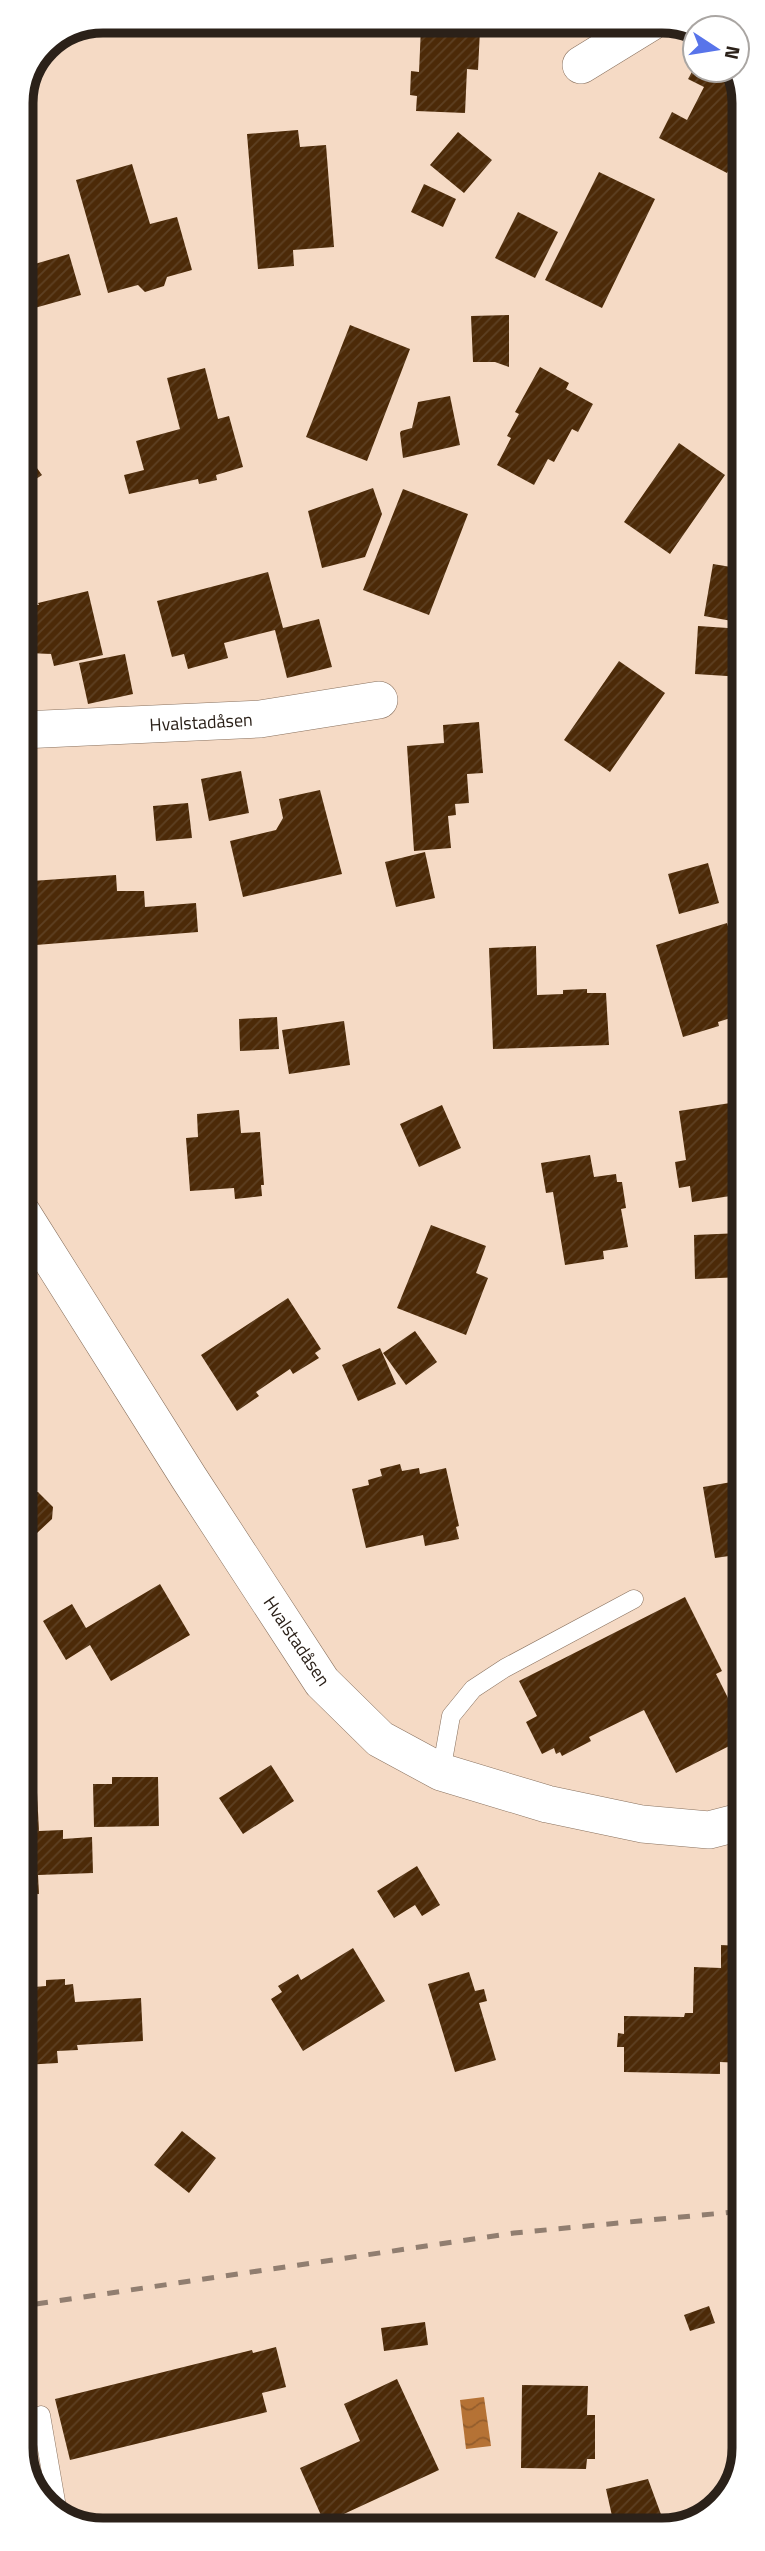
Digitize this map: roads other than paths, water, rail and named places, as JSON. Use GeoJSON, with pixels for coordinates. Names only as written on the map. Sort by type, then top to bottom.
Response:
{"type":"FeatureCollection","features":[{"type":"Feature","properties":{"kind":"street"},"geometry":{"type":"LineString","coordinates":[[581,65],[633,33]]}},
{"type":"Feature","properties":{"kind":"street","name":"Hvalstadåsen"},"geometry":{"type":"LineString","coordinates":[[33,729],[260,719],[379,700]]}},
{"type":"Feature","properties":{"kind":"street","name":"Hvalstadåsen"},"geometry":{"type":"LineString","coordinates":[[33,1230],[322,1682],[380,1739],[441,1772],[547,1804],[642,1824],[709,1830],[732,1824]]}},
{"type":"Feature","properties":{"kind":"lane"},"geometry":{"type":"LineString","coordinates":[[441,1772],[451,1716],[473,1689],[505,1668],[634,1599]]}},
{"type":"Feature","properties":{"kind":"lane"},"geometry":{"type":"LineString","coordinates":[[41,2415],[55,2498]]}},
{"type":"Feature","properties":{"kind":"water"},"geometry":{"type":"Polygon","coordinates":[[[484,2397],[491,2446],[466,2449],[460,2400],[484,2397]]]}},
{"type":"Feature","properties":{"kind":"railway"},"geometry":{"type":"LineString","coordinates":[[36,2304],[514,2233],[732,2212]]}}]}
